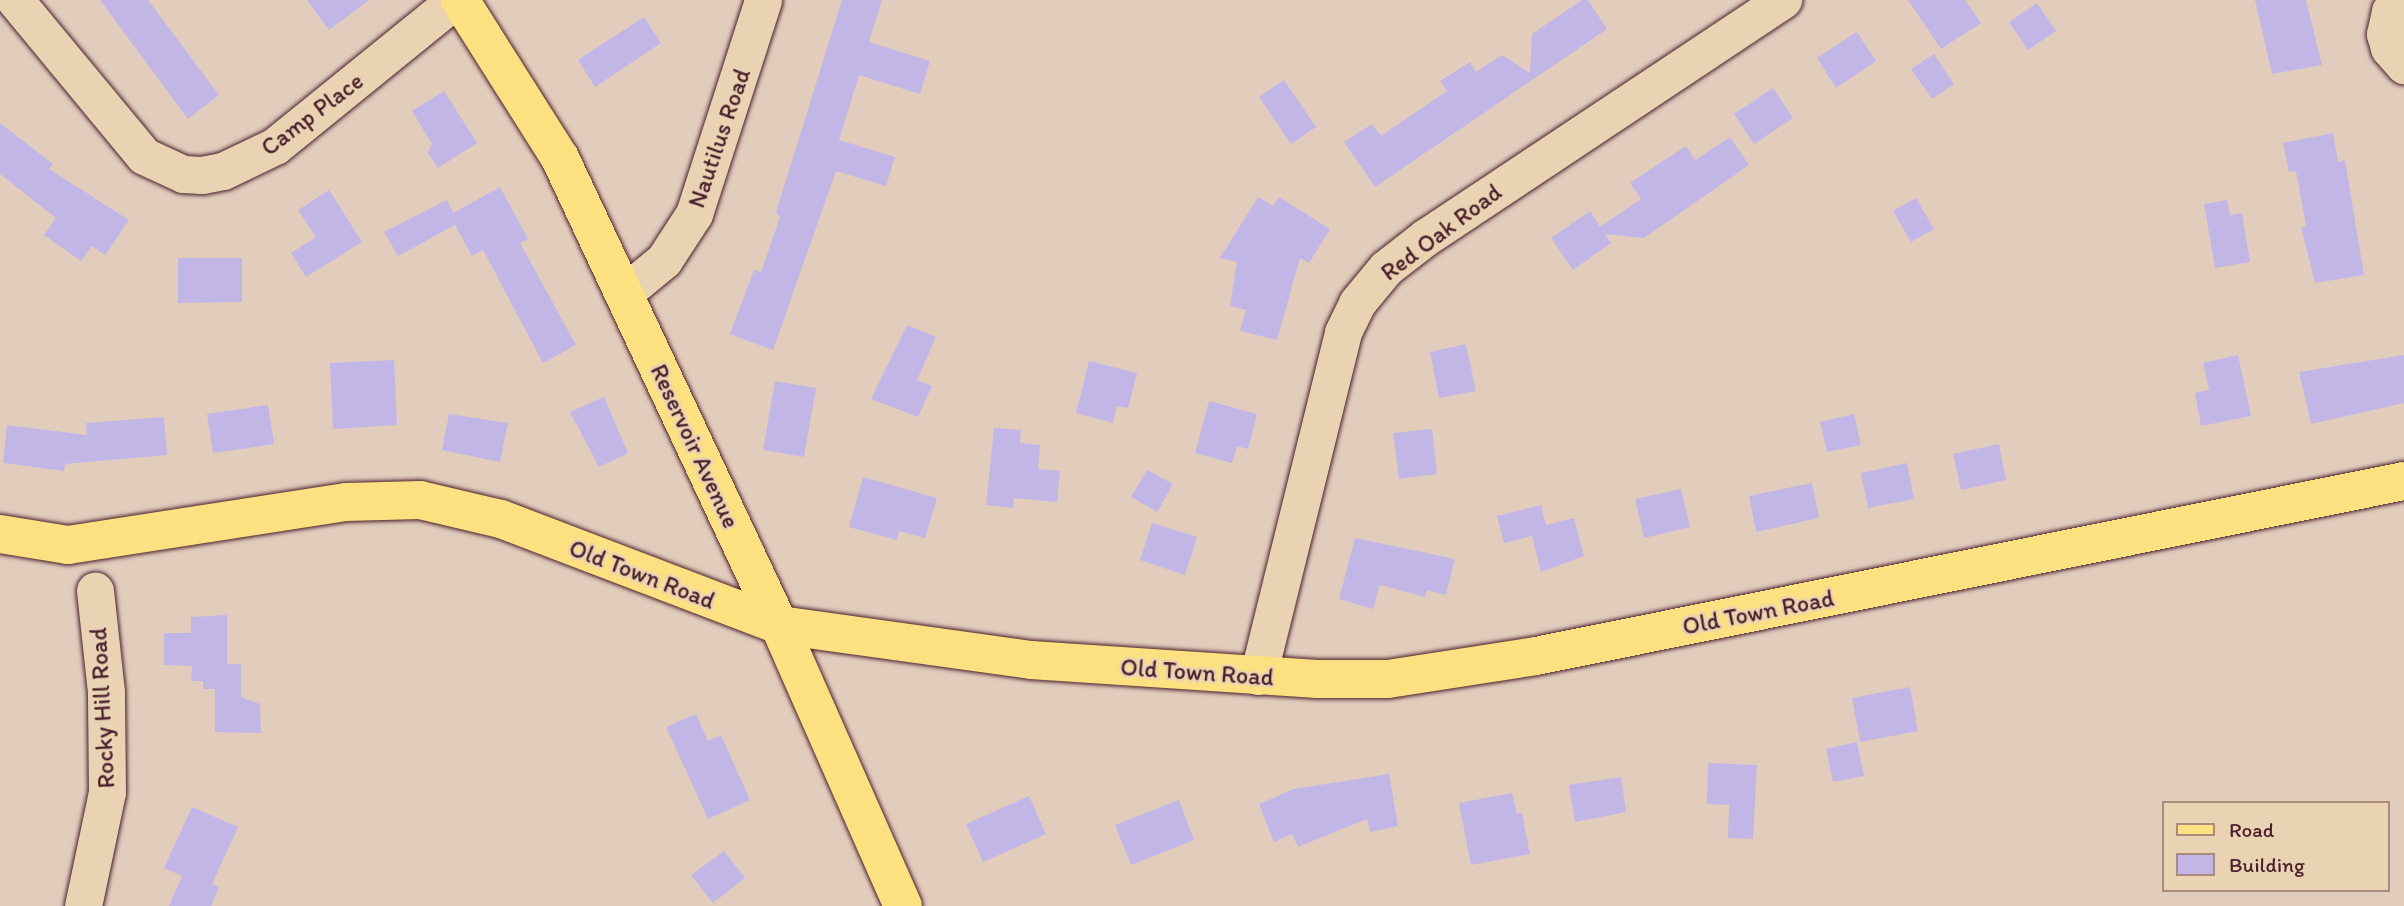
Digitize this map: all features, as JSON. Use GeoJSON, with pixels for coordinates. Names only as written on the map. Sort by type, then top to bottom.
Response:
{"type":"FeatureCollection","features":[{"type":"Feature","properties":{"kind":"main road","name":"Reservoir Avenue"},"geometry":{"type":"LineString","coordinates":[[458,0],[560,158],[779,625],[903,906]]}},
{"type":"Feature","properties":{"kind":"main road","name":"Old Town Road"},"geometry":{"type":"LineString","coordinates":[[0,534],[68,545],[346,502],[420,500],[501,519],[779,625],[1031,660],[1258,676],[1388,679],[1536,656],[2404,481]]}},
{"type":"Feature","properties":{"kind":"street","name":"Camp Place"},"geometry":{"type":"LineString","coordinates":[[15,0],[144,156],[183,174],[202,175],[233,167],[275,146],[458,0]]}},
{"type":"Feature","properties":{"kind":"street","name":"Nautilus Road"},"geometry":{"type":"LineString","coordinates":[[624,293],[664,260],[694,214],[763,0]]}},
{"type":"Feature","properties":{"kind":"street","name":"Red Oak Road"},"geometry":{"type":"LineString","coordinates":[[1258,676],[1343,332],[1357,303],[1386,268],[1426,237],[1783,0]]}},
{"type":"Feature","properties":{"kind":"street"},"geometry":{"type":"LineString","coordinates":[[2399,0],[2390,11],[2385,34],[2393,55],[2404,65]]}},
{"type":"Feature","properties":{"kind":"street","name":"Rocky Hill Road"},"geometry":{"type":"LineString","coordinates":[[82,906],[107,792],[106,692],[95,591]]}},
{"type":"Feature","properties":{"kind":"building"},"geometry":{"type":"Polygon","coordinates":[[[100,0],[148,0],[219,95],[188,119],[100,0]]]}},
{"type":"Feature","properties":{"kind":"building"},"geometry":{"type":"Polygon","coordinates":[[[307,0],[369,0],[329,30],[307,0]]]}},
{"type":"Feature","properties":{"kind":"building"},"geometry":{"type":"Polygon","coordinates":[[[842,0],[882,0],[869,42],[930,61],[920,94],[859,75],[839,140],[895,157],[886,186],[836,171],[773,350],[730,334],[754,270],[761,272],[780,217],[776,212],[842,0]]]}},
{"type":"Feature","properties":{"kind":"building"},"geometry":{"type":"Polygon","coordinates":[[[1582,0],[1588,0],[1607,29],[1375,187],[1344,142],[1372,124],[1381,136],[1447,91],[1440,81],[1470,62],[1476,72],[1502,55],[1530,73],[1532,34],[1582,0]]]}},
{"type":"Feature","properties":{"kind":"building"},"geometry":{"type":"Polygon","coordinates":[[[1908,0],[1965,0],[1981,23],[1941,49],[1908,0]]]}},
{"type":"Feature","properties":{"kind":"building"},"geometry":{"type":"Polygon","coordinates":[[[2255,0],[2306,0],[2322,65],[2272,74],[2255,0]]]}},
{"type":"Feature","properties":{"kind":"building"},"geometry":{"type":"Polygon","coordinates":[[[2037,3],[2056,31],[2028,50],[2009,22],[2037,3]]]}},
{"type":"Feature","properties":{"kind":"building"},"geometry":{"type":"Polygon","coordinates":[[[644,17],[661,43],[595,87],[578,60],[644,17]]]}},
{"type":"Feature","properties":{"kind":"building"},"geometry":{"type":"Polygon","coordinates":[[[1857,32],[1876,61],[1836,88],[1817,58],[1857,32]]]}},
{"type":"Feature","properties":{"kind":"building"},"geometry":{"type":"Polygon","coordinates":[[[1934,54],[1954,84],[1932,99],[1911,69],[1934,54]]]}},
{"type":"Feature","properties":{"kind":"building"},"geometry":{"type":"Polygon","coordinates":[[[1284,80],[1316,127],[1291,144],[1259,97],[1284,80]]]}},
{"type":"Feature","properties":{"kind":"building"},"geometry":{"type":"Polygon","coordinates":[[[1773,88],[1793,118],[1754,144],[1734,114],[1773,88]]]}},
{"type":"Feature","properties":{"kind":"building"},"geometry":{"type":"Polygon","coordinates":[[[444,91],[477,143],[438,168],[428,153],[432,144],[412,111],[444,91]]]}},
{"type":"Feature","properties":{"kind":"building"},"geometry":{"type":"Polygon","coordinates":[[[0,123],[53,164],[49,169],[129,220],[105,255],[92,246],[81,261],[44,235],[56,218],[0,174],[0,123]]]}},
{"type":"Feature","properties":{"kind":"building"},"geometry":{"type":"Polygon","coordinates":[[[2333,133],[2338,162],[2345,160],[2364,275],[2315,283],[2301,227],[2306,226],[2296,171],[2289,172],[2283,143],[2333,133]]]}},
{"type":"Feature","properties":{"kind":"building"},"geometry":{"type":"Polygon","coordinates":[[[1730,137],[1749,165],[1644,238],[1605,234],[1611,243],[1573,270],[1551,238],[1590,211],[1600,227],[1641,199],[1630,183],[1686,146],[1695,160],[1730,137]]]}},
{"type":"Feature","properties":{"kind":"building"},"geometry":{"type":"Polygon","coordinates":[[[500,187],[528,239],[520,243],[576,345],[543,363],[483,250],[472,256],[455,225],[398,256],[384,232],[447,200],[453,213],[500,187]]]}},
{"type":"Feature","properties":{"kind":"building"},"geometry":{"type":"Polygon","coordinates":[[[329,190],[362,242],[306,277],[291,253],[316,237],[298,210],[329,190]]]}},
{"type":"Feature","properties":{"kind":"building"},"geometry":{"type":"Polygon","coordinates":[[[1258,197],[1273,206],[1279,197],[1330,229],[1309,263],[1300,258],[1277,340],[1240,331],[1246,310],[1230,306],[1237,262],[1220,258],[1258,197]]]}},
{"type":"Feature","properties":{"kind":"building"},"geometry":{"type":"Polygon","coordinates":[[[1916,198],[1934,229],[1911,242],[1893,211],[1916,198]]]}},
{"type":"Feature","properties":{"kind":"building"},"geometry":{"type":"Polygon","coordinates":[[[2227,200],[2230,215],[2242,213],[2250,262],[2215,268],[2204,204],[2227,200]]]}},
{"type":"Feature","properties":{"kind":"building"},"geometry":{"type":"Polygon","coordinates":[[[178,258],[242,258],[242,302],[178,303],[178,258]]]}},
{"type":"Feature","properties":{"kind":"building"},"geometry":{"type":"Polygon","coordinates":[[[907,325],[936,337],[917,380],[932,386],[918,417],[871,399],[907,325]]]}},
{"type":"Feature","properties":{"kind":"building"},"geometry":{"type":"Polygon","coordinates":[[[1466,344],[1476,391],[1439,398],[1430,352],[1466,344]]]}},
{"type":"Feature","properties":{"kind":"building"},"geometry":{"type":"Polygon","coordinates":[[[2238,355],[2251,416],[2201,426],[2195,393],[2209,390],[2203,363],[2238,355]]]}},
{"type":"Feature","properties":{"kind":"building"},"geometry":{"type":"Polygon","coordinates":[[[2404,355],[2404,403],[2311,424],[2299,372],[2404,355]]]}},
{"type":"Feature","properties":{"kind":"building"},"geometry":{"type":"Polygon","coordinates":[[[394,360],[397,425],[333,429],[330,363],[394,360]]]}},
{"type":"Feature","properties":{"kind":"building"},"geometry":{"type":"Polygon","coordinates":[[[1089,361],[1137,373],[1128,408],[1117,406],[1113,423],[1076,413],[1089,361]]]}},
{"type":"Feature","properties":{"kind":"building"},"geometry":{"type":"Polygon","coordinates":[[[775,381],[816,388],[804,457],[763,450],[775,381]]]}},
{"type":"Feature","properties":{"kind":"building"},"geometry":{"type":"Polygon","coordinates":[[[604,397],[628,453],[599,467],[570,412],[604,397]]]}},
{"type":"Feature","properties":{"kind":"building"},"geometry":{"type":"Polygon","coordinates":[[[1209,401],[1257,414],[1248,449],[1237,446],[1232,463],[1195,453],[1209,401]]]}},
{"type":"Feature","properties":{"kind":"building"},"geometry":{"type":"Polygon","coordinates":[[[268,405],[274,444],[213,453],[207,414],[268,405]]]}},
{"type":"Feature","properties":{"kind":"building"},"geometry":{"type":"Polygon","coordinates":[[[449,414],[508,423],[500,462],[442,450],[449,414]]]}},
{"type":"Feature","properties":{"kind":"building"},"geometry":{"type":"Polygon","coordinates":[[[1854,414],[1861,445],[1827,452],[1820,422],[1854,414]]]}},
{"type":"Feature","properties":{"kind":"building"},"geometry":{"type":"Polygon","coordinates":[[[164,417],[167,455],[65,464],[64,471],[3,463],[7,425],[87,435],[86,423],[164,417]]]}},
{"type":"Feature","properties":{"kind":"building"},"geometry":{"type":"Polygon","coordinates":[[[994,428],[1021,430],[1020,443],[1040,445],[1038,469],[1060,471],[1057,502],[1014,498],[1013,508],[986,505],[994,428]]]}},
{"type":"Feature","properties":{"kind":"building"},"geometry":{"type":"Polygon","coordinates":[[[1432,429],[1437,474],[1399,479],[1393,433],[1432,429]]]}},
{"type":"Feature","properties":{"kind":"building"},"geometry":{"type":"Polygon","coordinates":[[[1999,444],[2006,480],[1961,490],[1953,454],[1999,444]]]}},
{"type":"Feature","properties":{"kind":"building"},"geometry":{"type":"Polygon","coordinates":[[[1907,463],[1914,499],[1868,508],[1861,473],[1907,463]]]}},
{"type":"Feature","properties":{"kind":"building"},"geometry":{"type":"Polygon","coordinates":[[[1147,470],[1173,484],[1157,512],[1131,497],[1147,470]]]}},
{"type":"Feature","properties":{"kind":"building"},"geometry":{"type":"Polygon","coordinates":[[[863,477],[937,498],[925,538],[899,531],[897,540],[849,527],[863,477]]]}},
{"type":"Feature","properties":{"kind":"building"},"geometry":{"type":"Polygon","coordinates":[[[1812,483],[1819,518],[1756,532],[1749,496],[1812,483]]]}},
{"type":"Feature","properties":{"kind":"building"},"geometry":{"type":"Polygon","coordinates":[[[1681,489],[1690,527],[1644,538],[1635,499],[1681,489]]]}},
{"type":"Feature","properties":{"kind":"building"},"geometry":{"type":"Polygon","coordinates":[[[1541,505],[1546,525],[1574,518],[1584,556],[1541,572],[1532,536],[1504,543],[1497,516],[1541,505]]]}},
{"type":"Feature","properties":{"kind":"building"},"geometry":{"type":"Polygon","coordinates":[[[1152,523],[1197,537],[1185,575],[1140,560],[1152,523]]]}},
{"type":"Feature","properties":{"kind":"building"},"geometry":{"type":"Polygon","coordinates":[[[1355,538],[1455,559],[1446,595],[1427,590],[1425,597],[1380,585],[1373,609],[1339,599],[1355,538]]]}},
{"type":"Feature","properties":{"kind":"building"},"geometry":{"type":"Polygon","coordinates":[[[227,615],[227,664],[241,664],[241,697],[260,704],[261,733],[215,732],[215,689],[203,689],[203,681],[191,681],[192,666],[164,665],[164,633],[191,633],[191,617],[227,615]]]}},
{"type":"Feature","properties":{"kind":"building"},"geometry":{"type":"Polygon","coordinates":[[[1910,687],[1918,731],[1860,742],[1852,698],[1910,687]]]}},
{"type":"Feature","properties":{"kind":"building"},"geometry":{"type":"Polygon","coordinates":[[[696,714],[708,741],[721,735],[750,800],[708,819],[666,727],[696,714]]]}},
{"type":"Feature","properties":{"kind":"building"},"geometry":{"type":"Polygon","coordinates":[[[1857,742],[1864,776],[1833,782],[1826,749],[1857,742]]]}},
{"type":"Feature","properties":{"kind":"building"},"geometry":{"type":"Polygon","coordinates":[[[1708,763],[1757,765],[1753,839],[1728,838],[1729,805],[1707,804],[1708,763]]]}},
{"type":"Feature","properties":{"kind":"building"},"geometry":{"type":"Polygon","coordinates":[[[1389,774],[1398,826],[1370,832],[1367,819],[1298,847],[1292,834],[1274,842],[1259,804],[1294,789],[1389,774]]]}},
{"type":"Feature","properties":{"kind":"building"},"geometry":{"type":"Polygon","coordinates":[[[1621,777],[1626,812],[1575,822],[1569,785],[1621,777]]]}},
{"type":"Feature","properties":{"kind":"building"},"geometry":{"type":"Polygon","coordinates":[[[1512,793],[1517,814],[1522,813],[1530,854],[1471,865],[1459,803],[1512,793]]]}},
{"type":"Feature","properties":{"kind":"building"},"geometry":{"type":"Polygon","coordinates":[[[1029,796],[1046,834],[983,862],[966,824],[1029,796]]]}},
{"type":"Feature","properties":{"kind":"building"},"geometry":{"type":"Polygon","coordinates":[[[1179,800],[1194,840],[1131,865],[1115,825],[1179,800]]]}},
{"type":"Feature","properties":{"kind":"building"},"geometry":{"type":"Polygon","coordinates":[[[192,807],[238,827],[212,884],[219,887],[211,906],[169,906],[182,876],[164,868],[192,807]]]}},
{"type":"Feature","properties":{"kind":"building"},"geometry":{"type":"Polygon","coordinates":[[[724,851],[745,878],[713,903],[691,875],[724,851]]]}}]}
